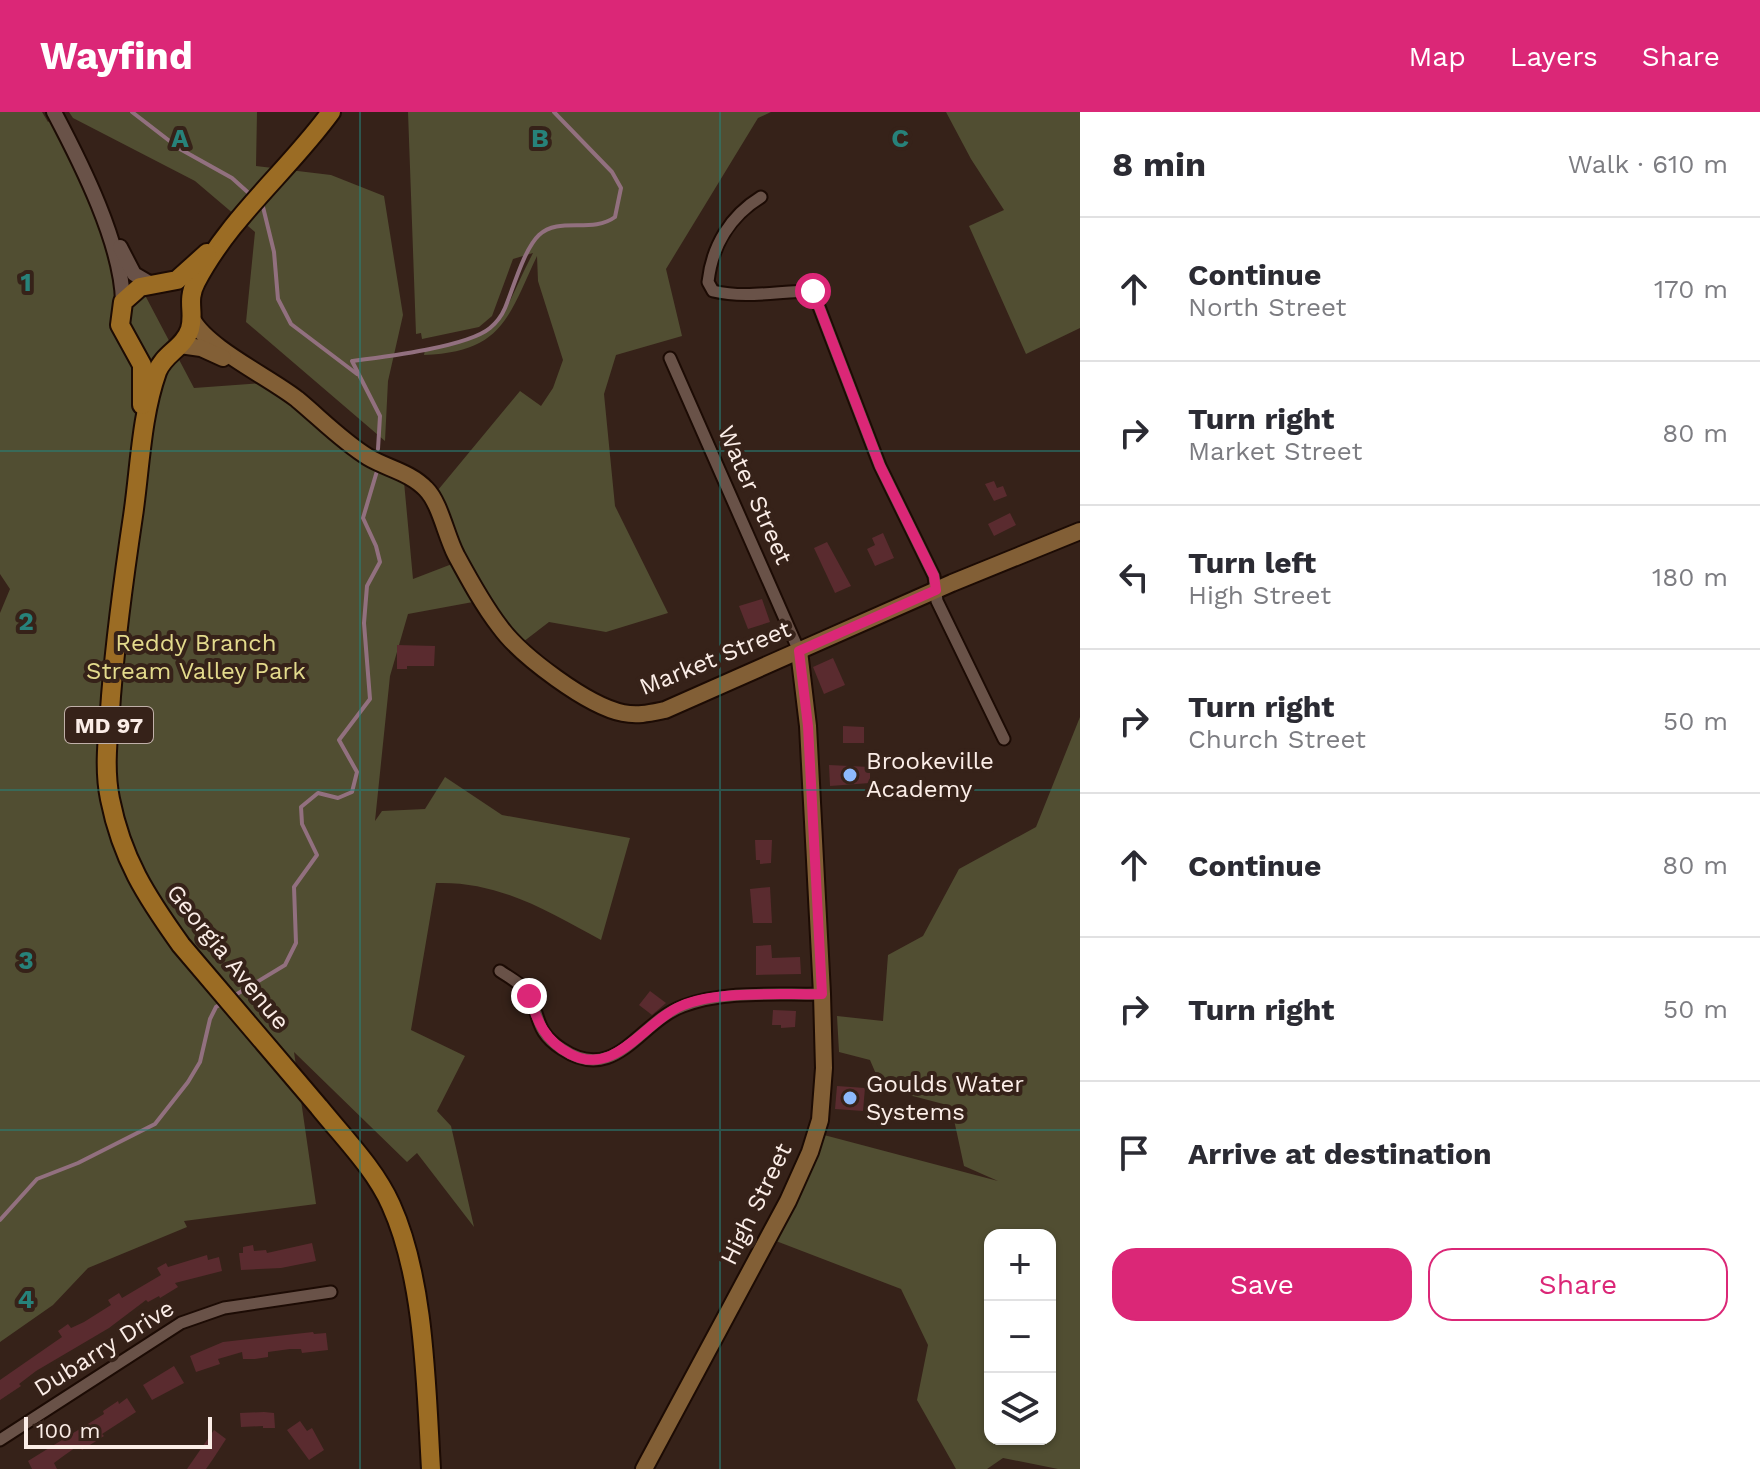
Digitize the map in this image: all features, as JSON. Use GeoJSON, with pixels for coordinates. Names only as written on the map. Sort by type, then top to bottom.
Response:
{"type":"FeatureCollection","features":[{"type":"Feature","properties":{"kind":"main road","name":"Georgia Avenue"},"geometry":{"type":"LineString","coordinates":[[143,440],[142,365],[120,325],[123,302],[140,287],[177,280],[219,242],[310,141],[331,112]]}},
{"type":"Feature","properties":{"kind":"main road","name":"Georgia Avenue"},"geometry":{"type":"LineString","coordinates":[[219,242],[192,290],[190,331],[157,372],[143,440],[119,607],[107,748],[110,798],[133,872],[156,910],[373,1176],[390,1203],[403,1235],[416,1295],[431,1469]]}},
{"type":"Feature","properties":{"kind":"main road"},"geometry":{"type":"LineString","coordinates":[[156,284],[183,296],[205,337],[265,377]]}},
{"type":"Feature","properties":{"kind":"main road"},"geometry":{"type":"LineString","coordinates":[[130,345],[151,355],[177,348],[201,348],[265,377]]}},
{"type":"Feature","properties":{"kind":"main road","name":"Market Street"},"geometry":{"type":"LineString","coordinates":[[265,377],[365,455],[396,468],[424,487],[433,498],[454,552],[500,629],[524,654],[605,707],[633,715],[665,710],[936,590],[1080,531]]}},
{"type":"Feature","properties":{"kind":"main road","name":"High Street"},"geometry":{"type":"LineString","coordinates":[[644,1469],[788,1201],[810,1152],[820,1120],[824,1089],[822,994],[808,726],[799,651]]}},
{"type":"Feature","properties":{"kind":"street"},"geometry":{"type":"LineString","coordinates":[[54,112],[82,164],[97,204],[122,276],[123,302]]}},
{"type":"Feature","properties":{"kind":"street"},"geometry":{"type":"LineString","coordinates":[[761,197],[744,207],[726,229],[710,266],[708,282],[713,291],[746,296],[813,291],[870,444],[934,576],[937,601],[1004,739]]}},
{"type":"Feature","properties":{"kind":"street"},"geometry":{"type":"LineString","coordinates":[[97,204],[132,272],[156,284]]}},
{"type":"Feature","properties":{"kind":"street","name":"Water Street"},"geometry":{"type":"LineString","coordinates":[[670,358],[799,651]]}},
{"type":"Feature","properties":{"kind":"street"},"geometry":{"type":"LineString","coordinates":[[500,971],[518,982],[529,996],[537,1022],[546,1036],[561,1049],[589,1061],[606,1059],[681,1006],[725,996],[822,994]]}},
{"type":"Feature","properties":{"kind":"street","name":"Dubarry Drive"},"geometry":{"type":"LineString","coordinates":[[0,1440],[181,1323],[224,1308],[331,1292]]}},
{"type":"Feature","properties":{"kind":"green space","name":"Reddy Branch Stream Valley Park"},"geometry":{"type":"Polygon","coordinates":[[[0,112],[42,112],[48,122],[52,119],[194,388],[279,382],[403,471],[413,579],[452,564],[473,602],[408,614],[390,676],[375,821],[382,811],[425,809],[445,777],[502,815],[630,838],[601,940],[542,909],[502,893],[481,887],[436,883],[411,1030],[465,1056],[437,1111],[451,1126],[474,1227],[417,1153],[407,1162],[294,1052],[316,1204],[184,1221],[187,1227],[88,1268],[53,1305],[0,1342],[0,613],[10,589],[0,574],[0,112]]]}},
{"type":"Feature","properties":{"kind":"green space"},"geometry":{"type":"Polygon","coordinates":[[[69,112],[257,112],[256,166],[331,175],[384,196],[403,315],[388,381],[385,441],[246,322],[255,232],[195,181],[73,118],[69,112]]]}},
{"type":"Feature","properties":{"kind":"green space"},"geometry":{"type":"Polygon","coordinates":[[[408,112],[771,112],[758,118],[666,269],[682,336],[616,355],[604,394],[615,506],[668,613],[606,632],[549,622],[523,642],[496,607],[462,551],[438,490],[520,391],[541,406],[553,388],[563,360],[538,281],[537,256],[499,328],[470,347],[424,355],[425,350],[472,339],[497,322],[533,253],[513,259],[492,316],[479,327],[422,339],[421,333],[416,334],[408,112]]]}},
{"type":"Feature","properties":{"kind":"green space"},"geometry":{"type":"Polygon","coordinates":[[[946,112],[1080,112],[1080,328],[1026,354],[969,226],[1004,210],[971,159],[946,112]]]}},
{"type":"Feature","properties":{"kind":"green space"},"geometry":{"type":"Polygon","coordinates":[[[1080,717],[1080,1469],[1058,1469],[1003,1458],[987,1469],[956,1469],[917,1400],[928,1345],[901,1289],[776,1241],[803,1190],[824,1135],[998,1181],[964,1166],[951,1106],[882,1088],[870,1060],[839,1052],[837,1016],[883,1021],[888,955],[923,936],[959,869],[1036,827],[1080,717]]]}},
{"type":"Feature","properties":{"kind":"building"},"geometry":{"type":"Polygon","coordinates":[[[994,481],[997,488],[1003,486],[1007,496],[994,501],[985,484],[994,481]]]}},
{"type":"Feature","properties":{"kind":"building"},"geometry":{"type":"Polygon","coordinates":[[[1010,513],[1016,525],[994,536],[988,524],[1010,513]]]}},
{"type":"Feature","properties":{"kind":"building"},"geometry":{"type":"Polygon","coordinates":[[[883,533],[894,558],[875,566],[867,549],[875,545],[872,538],[883,533]]]}},
{"type":"Feature","properties":{"kind":"building"},"geometry":{"type":"Polygon","coordinates":[[[827,542],[851,586],[835,593],[814,548],[827,542]]]}},
{"type":"Feature","properties":{"kind":"building"},"geometry":{"type":"Polygon","coordinates":[[[762,599],[770,622],[748,629],[739,606],[762,599]]]}},
{"type":"Feature","properties":{"kind":"building"},"geometry":{"type":"Polygon","coordinates":[[[397,645],[435,646],[434,666],[397,669],[397,645]]]}},
{"type":"Feature","properties":{"kind":"building"},"geometry":{"type":"Polygon","coordinates":[[[833,658],[845,685],[824,694],[813,667],[833,658]]]}},
{"type":"Feature","properties":{"kind":"building"},"geometry":{"type":"Polygon","coordinates":[[[843,726],[864,727],[864,743],[843,743],[843,726]]]}},
{"type":"Feature","properties":{"kind":"building","name":"Brookeville Academy"},"geometry":{"type":"Polygon","coordinates":[[[829,765],[870,767],[870,783],[830,786],[829,765]]]}},
{"type":"Feature","properties":{"kind":"building"},"geometry":{"type":"Polygon","coordinates":[[[755,840],[772,840],[771,863],[760,864],[760,860],[756,860],[755,840]]]}},
{"type":"Feature","properties":{"kind":"building"},"geometry":{"type":"Polygon","coordinates":[[[770,887],[772,923],[753,923],[750,889],[770,887]]]}},
{"type":"Feature","properties":{"kind":"building"},"geometry":{"type":"Polygon","coordinates":[[[771,945],[772,958],[800,957],[801,974],[756,975],[756,946],[771,945]]]}},
{"type":"Feature","properties":{"kind":"building"},"geometry":{"type":"Polygon","coordinates":[[[650,991],[666,1003],[652,1015],[639,1005],[650,991]]]}},
{"type":"Feature","properties":{"kind":"building"},"geometry":{"type":"Polygon","coordinates":[[[773,1010],[796,1011],[795,1027],[772,1025],[773,1010]]]}},
{"type":"Feature","properties":{"kind":"building","name":"Goulds Water Systems"},"geometry":{"type":"Polygon","coordinates":[[[837,1086],[865,1088],[863,1111],[835,1109],[837,1086]]]}},
{"type":"Feature","properties":{"kind":"building"},"geometry":{"type":"Polygon","coordinates":[[[312,1243],[316,1261],[281,1268],[241,1270],[239,1253],[243,1253],[243,1247],[253,1245],[254,1251],[266,1250],[267,1253],[312,1243]]]}},
{"type":"Feature","properties":{"kind":"building"},"geometry":{"type":"Polygon","coordinates":[[[207,1255],[208,1260],[219,1257],[222,1271],[175,1283],[178,1287],[160,1298],[146,1300],[109,1328],[36,1371],[0,1400],[0,1380],[62,1337],[58,1331],[68,1324],[71,1328],[84,1322],[111,1305],[108,1300],[119,1293],[122,1298],[161,1275],[157,1268],[166,1263],[168,1267],[207,1255]]]}},
{"type":"Feature","properties":{"kind":"building"},"geometry":{"type":"Polygon","coordinates":[[[326,1333],[328,1350],[302,1353],[301,1349],[290,1349],[268,1352],[268,1357],[255,1359],[243,1359],[242,1352],[218,1359],[220,1364],[196,1372],[190,1356],[223,1342],[326,1333]]]}},
{"type":"Feature","properties":{"kind":"building"},"geometry":{"type":"Polygon","coordinates":[[[174,1366],[184,1383],[152,1400],[143,1385],[174,1366]]]}},
{"type":"Feature","properties":{"kind":"building"},"geometry":{"type":"Polygon","coordinates":[[[127,1398],[136,1412],[102,1434],[104,1436],[82,1450],[79,1445],[54,1463],[57,1469],[32,1469],[28,1461],[127,1398]]]}},
{"type":"Feature","properties":{"kind":"building"},"geometry":{"type":"Polygon","coordinates":[[[240,1413],[274,1413],[275,1428],[241,1427],[240,1413]]]}},
{"type":"Feature","properties":{"kind":"building"},"geometry":{"type":"Polygon","coordinates":[[[300,1421],[307,1431],[312,1428],[324,1450],[309,1460],[287,1430],[300,1421]]]}},
{"type":"Feature","properties":{"kind":"building"},"geometry":{"type":"Polygon","coordinates":[[[214,1430],[226,1439],[213,1459],[206,1469],[187,1469],[214,1430]]]}},
{"type":"Feature","properties":{"kind":"waterway"},"geometry":{"type":"LineString","coordinates":[[132,112],[180,149],[232,178],[252,196]]}},
{"type":"Feature","properties":{"kind":"waterway"},"geometry":{"type":"LineString","coordinates":[[378,449],[380,416],[352,361],[424,350],[479,335],[492,326],[502,313],[524,259],[539,235],[547,229],[596,224],[615,217],[621,188],[612,172],[554,112]]}},
{"type":"Feature","properties":{"kind":"waterway"},"geometry":{"type":"LineString","coordinates":[[258,202],[263,207],[274,252],[278,299],[291,324],[357,374]]}},
{"type":"Feature","properties":{"kind":"waterway"},"geometry":{"type":"LineString","coordinates":[[232,997],[285,965],[296,943],[294,887],[317,855],[302,824],[301,807],[318,793],[338,798],[352,792],[357,772],[339,740],[370,699],[364,623],[367,586],[380,562],[363,518],[377,471]]}},
{"type":"Feature","properties":{"kind":"waterway"},"geometry":{"type":"LineString","coordinates":[[0,1220],[37,1179],[78,1163],[155,1124],[200,1062],[210,1019],[216,1007],[224,1002]]}},
{"type":"Feature","properties":{"kind":"place","name":"Brookeville Academy"},"geometry":{"type":"Point","coordinates":[850,775]}},
{"type":"Feature","properties":{"kind":"place","name":"Goulds Water Systems"},"geometry":{"type":"Point","coordinates":[850,1098]}},
{"type":"Feature","properties":{"kind":"route"},"geometry":{"type":"LineString","coordinates":[[529,996],[537,1022],[546,1036],[561,1049],[589,1061],[606,1059],[681,1006],[725,996],[822,994],[808,726],[799,651],[936,590],[934,576],[861,421],[813,291]]}}]}
